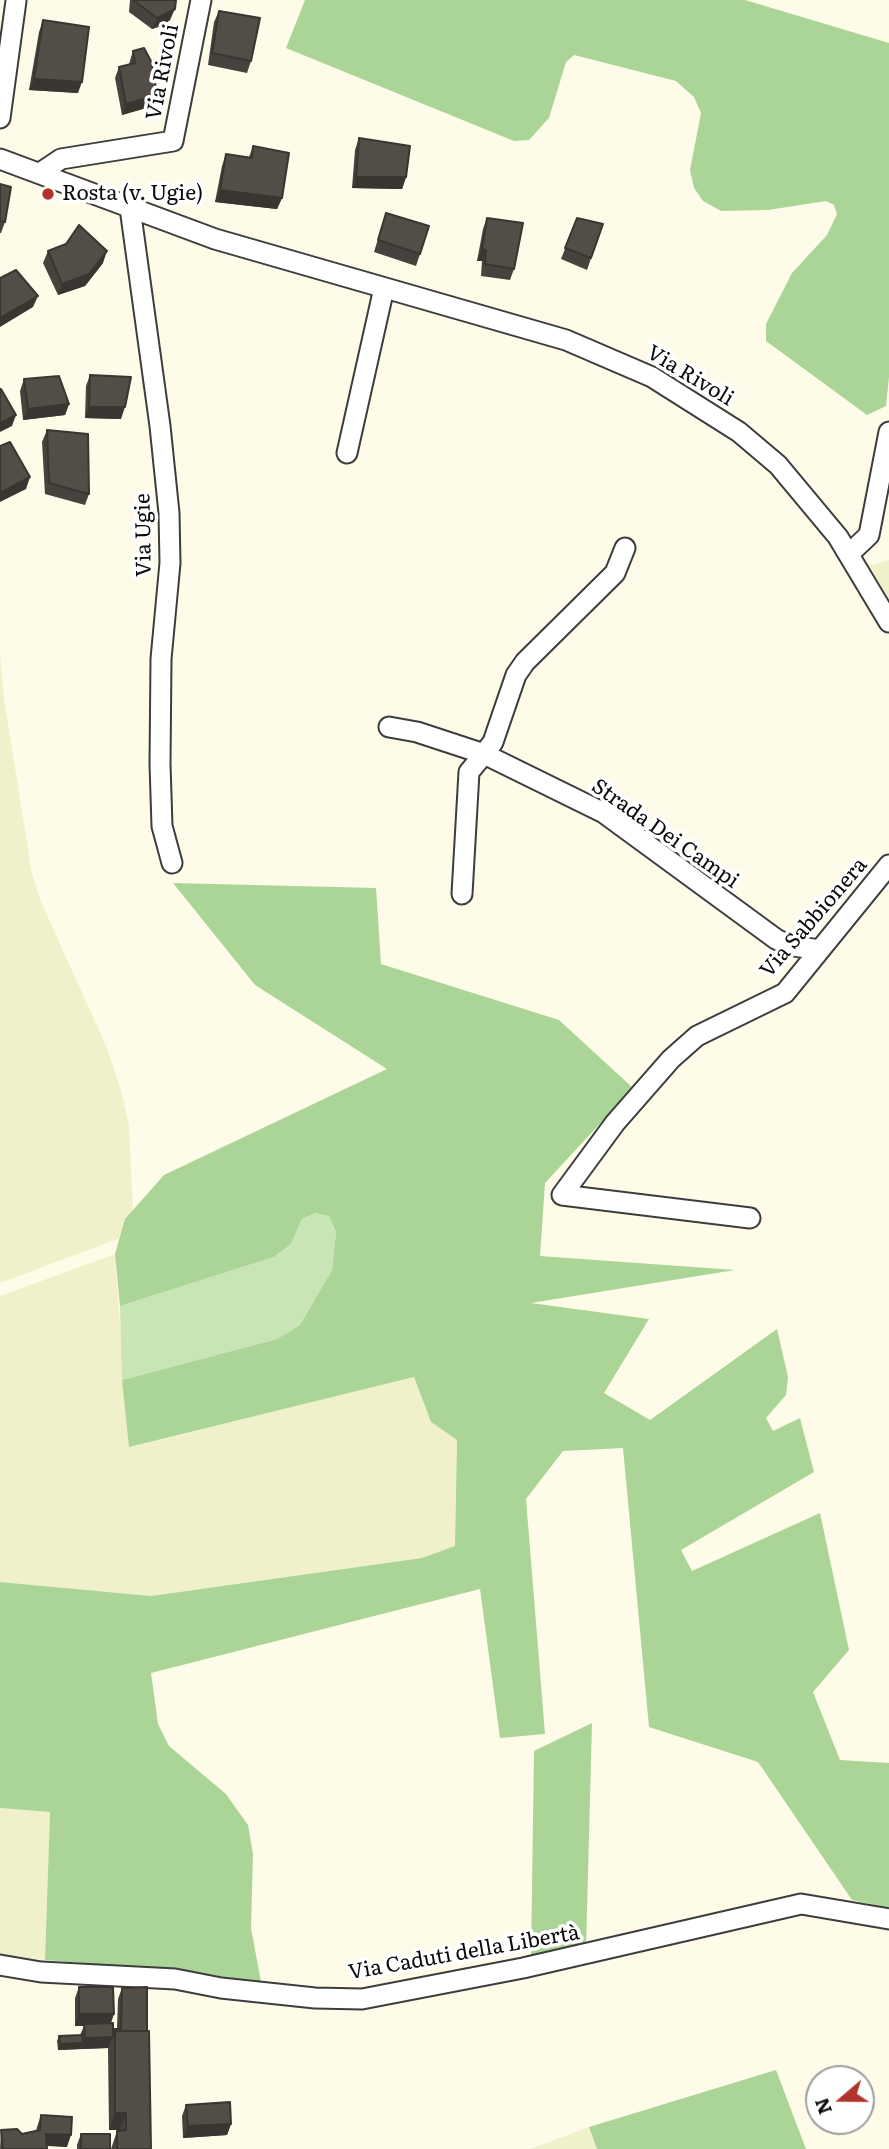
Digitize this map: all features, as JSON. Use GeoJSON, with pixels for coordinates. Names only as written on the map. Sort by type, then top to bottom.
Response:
{"type":"FeatureCollection","features":[{"type":"Feature","properties":{"kind":"street","name":"Via Rivoli"},"geometry":{"type":"LineString","coordinates":[[40,173],[61,159],[173,141],[201,0]]}},
{"type":"Feature","properties":{"kind":"street"},"geometry":{"type":"LineString","coordinates":[[0,118],[16,1]]}},
{"type":"Feature","properties":{"kind":"street","name":"Via Rivoli"},"geometry":{"type":"LineString","coordinates":[[0,159],[227,243],[566,340],[652,377],[728,425],[778,465],[807,496],[849,554],[889,622]]}},
{"type":"Feature","properties":{"kind":"street","name":"Via Ugie"},"geometry":{"type":"LineString","coordinates":[[130,208],[160,426],[169,513],[170,563],[161,659],[160,764],[162,826],[172,863]]}},
{"type":"Feature","properties":{"kind":"street"},"geometry":{"type":"LineString","coordinates":[[347,453],[384,288]]}},
{"type":"Feature","properties":{"kind":"street"},"geometry":{"type":"LineString","coordinates":[[849,554],[869,535],[889,432]]}},
{"type":"Feature","properties":{"kind":"street"},"geometry":{"type":"LineString","coordinates":[[462,894],[470,772],[493,742],[516,675],[525,662],[615,573],[625,548]]}},
{"type":"Feature","properties":{"kind":"street","name":"Strada Dei Campi"},"geometry":{"type":"LineString","coordinates":[[389,727],[417,732],[484,754],[604,813],[776,939],[788,945],[818,950]]}},
{"type":"Feature","properties":{"kind":"street","name":"Via Sabbionera"},"geometry":{"type":"LineString","coordinates":[[750,1218],[562,1195],[615,1123],[671,1059],[697,1036],[785,993],[889,865]]}},
{"type":"Feature","properties":{"kind":"street","name":"Via Caduti della Libertà"},"geometry":{"type":"LineString","coordinates":[[0,1965],[53,1973],[175,1979],[221,1988],[315,1998],[362,1999],[535,1966],[801,1904],[889,1919]]}},
{"type":"Feature","properties":{"kind":"green space"},"geometry":{"type":"Polygon","coordinates":[[[305,0],[745,0],[889,43],[889,377],[886,406],[867,415],[766,341],[766,324],[792,273],[827,235],[837,214],[834,205],[826,201],[768,210],[721,211],[703,201],[694,188],[690,170],[701,113],[694,97],[676,81],[574,55],[566,62],[549,118],[529,140],[514,141],[286,48],[305,0]]]}},
{"type":"Feature","properties":{"kind":"green space"},"geometry":{"type":"Polygon","coordinates":[[[889,560],[889,604],[870,566],[889,560]]]}},
{"type":"Feature","properties":{"kind":"green space"},"geometry":{"type":"Polygon","coordinates":[[[0,652],[4,699],[32,874],[41,902],[107,1048],[120,1087],[129,1125],[133,1211],[125,1219],[120,1238],[0,1283],[0,652]]]}},
{"type":"Feature","properties":{"kind":"green space"},"geometry":{"type":"Polygon","coordinates":[[[173,883],[376,888],[381,964],[559,1020],[633,1088],[545,1183],[540,1256],[735,1270],[531,1303],[649,1319],[604,1393],[650,1420],[777,1329],[788,1377],[786,1395],[766,1418],[773,1431],[800,1418],[814,1472],[681,1550],[692,1571],[820,1513],[849,1650],[813,1692],[840,1760],[889,1763],[889,1908],[852,1900],[758,1762],[649,1727],[623,1448],[563,1451],[526,1499],[545,1734],[500,1738],[480,1589],[151,1673],[158,1724],[169,1746],[226,1794],[248,1825],[253,1854],[251,1928],[261,1982],[181,1971],[45,1960],[50,1812],[0,1808],[0,1582],[151,1596],[422,1558],[455,1546],[457,1440],[431,1422],[414,1377],[129,1447],[122,1380],[277,1339],[300,1325],[332,1270],[336,1232],[329,1216],[315,1213],[302,1219],[291,1244],[274,1257],[120,1306],[115,1254],[125,1219],[164,1175],[387,1069],[255,985],[173,883]]]}},
{"type":"Feature","properties":{"kind":"green space"},"geometry":{"type":"Polygon","coordinates":[[[315,1213],[329,1216],[336,1232],[332,1270],[300,1325],[277,1339],[122,1380],[120,1306],[274,1257],[291,1244],[302,1219],[315,1213]]]}},
{"type":"Feature","properties":{"kind":"green space"},"geometry":{"type":"Polygon","coordinates":[[[115,1254],[129,1447],[414,1377],[431,1422],[457,1440],[455,1547],[423,1558],[151,1596],[0,1582],[0,1296],[115,1254]]]}},
{"type":"Feature","properties":{"kind":"green space"},"geometry":{"type":"Polygon","coordinates":[[[592,1723],[586,1949],[531,1955],[534,1751],[592,1723]]]}},
{"type":"Feature","properties":{"kind":"green space"},"geometry":{"type":"Polygon","coordinates":[[[0,1808],[50,1812],[45,1960],[0,1955],[0,1808]]]}},
{"type":"Feature","properties":{"kind":"green space"},"geometry":{"type":"Polygon","coordinates":[[[776,2070],[806,2149],[597,2149],[589,2127],[776,2070]]]}},
{"type":"Feature","properties":{"kind":"green space"},"geometry":{"type":"Polygon","coordinates":[[[589,2127],[597,2149],[530,2149],[589,2127]]]}},
{"type":"Feature","properties":{"kind":"building"},"geometry":{"type":"Polygon","coordinates":[[[133,0],[176,0],[175,9],[157,18],[133,0]]]}},
{"type":"Feature","properties":{"kind":"building"},"geometry":{"type":"Polygon","coordinates":[[[219,11],[260,18],[251,61],[212,53],[219,11]]]}},
{"type":"Feature","properties":{"kind":"building"},"geometry":{"type":"Polygon","coordinates":[[[43,20],[89,27],[82,82],[34,79],[43,20]]]}},
{"type":"Feature","properties":{"kind":"building"},"geometry":{"type":"Polygon","coordinates":[[[144,48],[152,63],[157,95],[126,104],[119,67],[135,63],[133,51],[144,48]]]}},
{"type":"Feature","properties":{"kind":"building"},"geometry":{"type":"Polygon","coordinates":[[[359,138],[410,146],[406,177],[356,177],[359,138]]]}},
{"type":"Feature","properties":{"kind":"building"},"geometry":{"type":"Polygon","coordinates":[[[253,146],[289,153],[282,198],[220,190],[226,154],[252,158],[253,146]]]}},
{"type":"Feature","properties":{"kind":"building"},"geometry":{"type":"Polygon","coordinates":[[[0,184],[11,187],[5,222],[0,221],[0,184]]]}},
{"type":"Feature","properties":{"kind":"building"},"geometry":{"type":"Polygon","coordinates":[[[386,213],[429,226],[420,254],[378,240],[386,213]]]}},
{"type":"Feature","properties":{"kind":"building"},"geometry":{"type":"Polygon","coordinates":[[[487,218],[523,223],[514,269],[485,264],[486,250],[482,249],[487,218]]]}},
{"type":"Feature","properties":{"kind":"building"},"geometry":{"type":"Polygon","coordinates":[[[577,218],[603,224],[591,258],[565,248],[577,218]]]}},
{"type":"Feature","properties":{"kind":"building"},"geometry":{"type":"Polygon","coordinates":[[[79,225],[107,251],[89,274],[62,284],[48,251],[66,244],[79,225]]]}},
{"type":"Feature","properties":{"kind":"building"},"geometry":{"type":"Polygon","coordinates":[[[16,270],[38,296],[0,318],[0,278],[16,270]]]}},
{"type":"Feature","properties":{"kind":"building"},"geometry":{"type":"Polygon","coordinates":[[[90,375],[131,377],[125,407],[89,407],[90,375]]]}},
{"type":"Feature","properties":{"kind":"building"},"geometry":{"type":"Polygon","coordinates":[[[59,376],[69,404],[28,409],[24,379],[59,376]]]}},
{"type":"Feature","properties":{"kind":"building"},"geometry":{"type":"Polygon","coordinates":[[[0,389],[16,415],[0,423],[0,389]]]}},
{"type":"Feature","properties":{"kind":"building"},"geometry":{"type":"Polygon","coordinates":[[[47,430],[88,434],[89,494],[49,483],[47,430]]]}},
{"type":"Feature","properties":{"kind":"building"},"geometry":{"type":"Polygon","coordinates":[[[10,442],[30,477],[0,493],[0,446],[10,442]]]}},
{"type":"Feature","properties":{"kind":"building"},"geometry":{"type":"Polygon","coordinates":[[[79,1987],[113,1987],[114,2014],[79,2014],[79,1987]]]}},
{"type":"Feature","properties":{"kind":"building"},"geometry":{"type":"Polygon","coordinates":[[[147,1987],[147,2031],[121,2031],[122,1988],[147,1987]]]}},
{"type":"Feature","properties":{"kind":"building"},"geometry":{"type":"Polygon","coordinates":[[[113,2023],[113,2037],[85,2038],[84,2024],[113,2023]]]}},
{"type":"Feature","properties":{"kind":"building"},"geometry":{"type":"Polygon","coordinates":[[[115,2031],[149,2031],[151,2149],[117,2149],[117,2131],[126,2130],[126,2113],[115,2113],[115,2031]]]}},
{"type":"Feature","properties":{"kind":"building"},"geometry":{"type":"Polygon","coordinates":[[[82,2035],[83,2043],[60,2044],[59,2036],[82,2035]]]}},
{"type":"Feature","properties":{"kind":"building"},"geometry":{"type":"Polygon","coordinates":[[[230,2102],[231,2124],[188,2126],[186,2105],[230,2102]]]}},
{"type":"Feature","properties":{"kind":"building"},"geometry":{"type":"Polygon","coordinates":[[[41,2115],[72,2117],[71,2135],[46,2134],[47,2149],[3,2149],[1,2130],[17,2129],[22,2134],[40,2130],[41,2115]]]}},
{"type":"Feature","properties":{"kind":"building"},"geometry":{"type":"Polygon","coordinates":[[[81,2134],[110,2134],[110,2149],[81,2149],[81,2134]]]}},
{"type":"Feature","properties":{"kind":"place","name":"Rosta (v. Ugie)"},"geometry":{"type":"Point","coordinates":[48,194]}}]}
